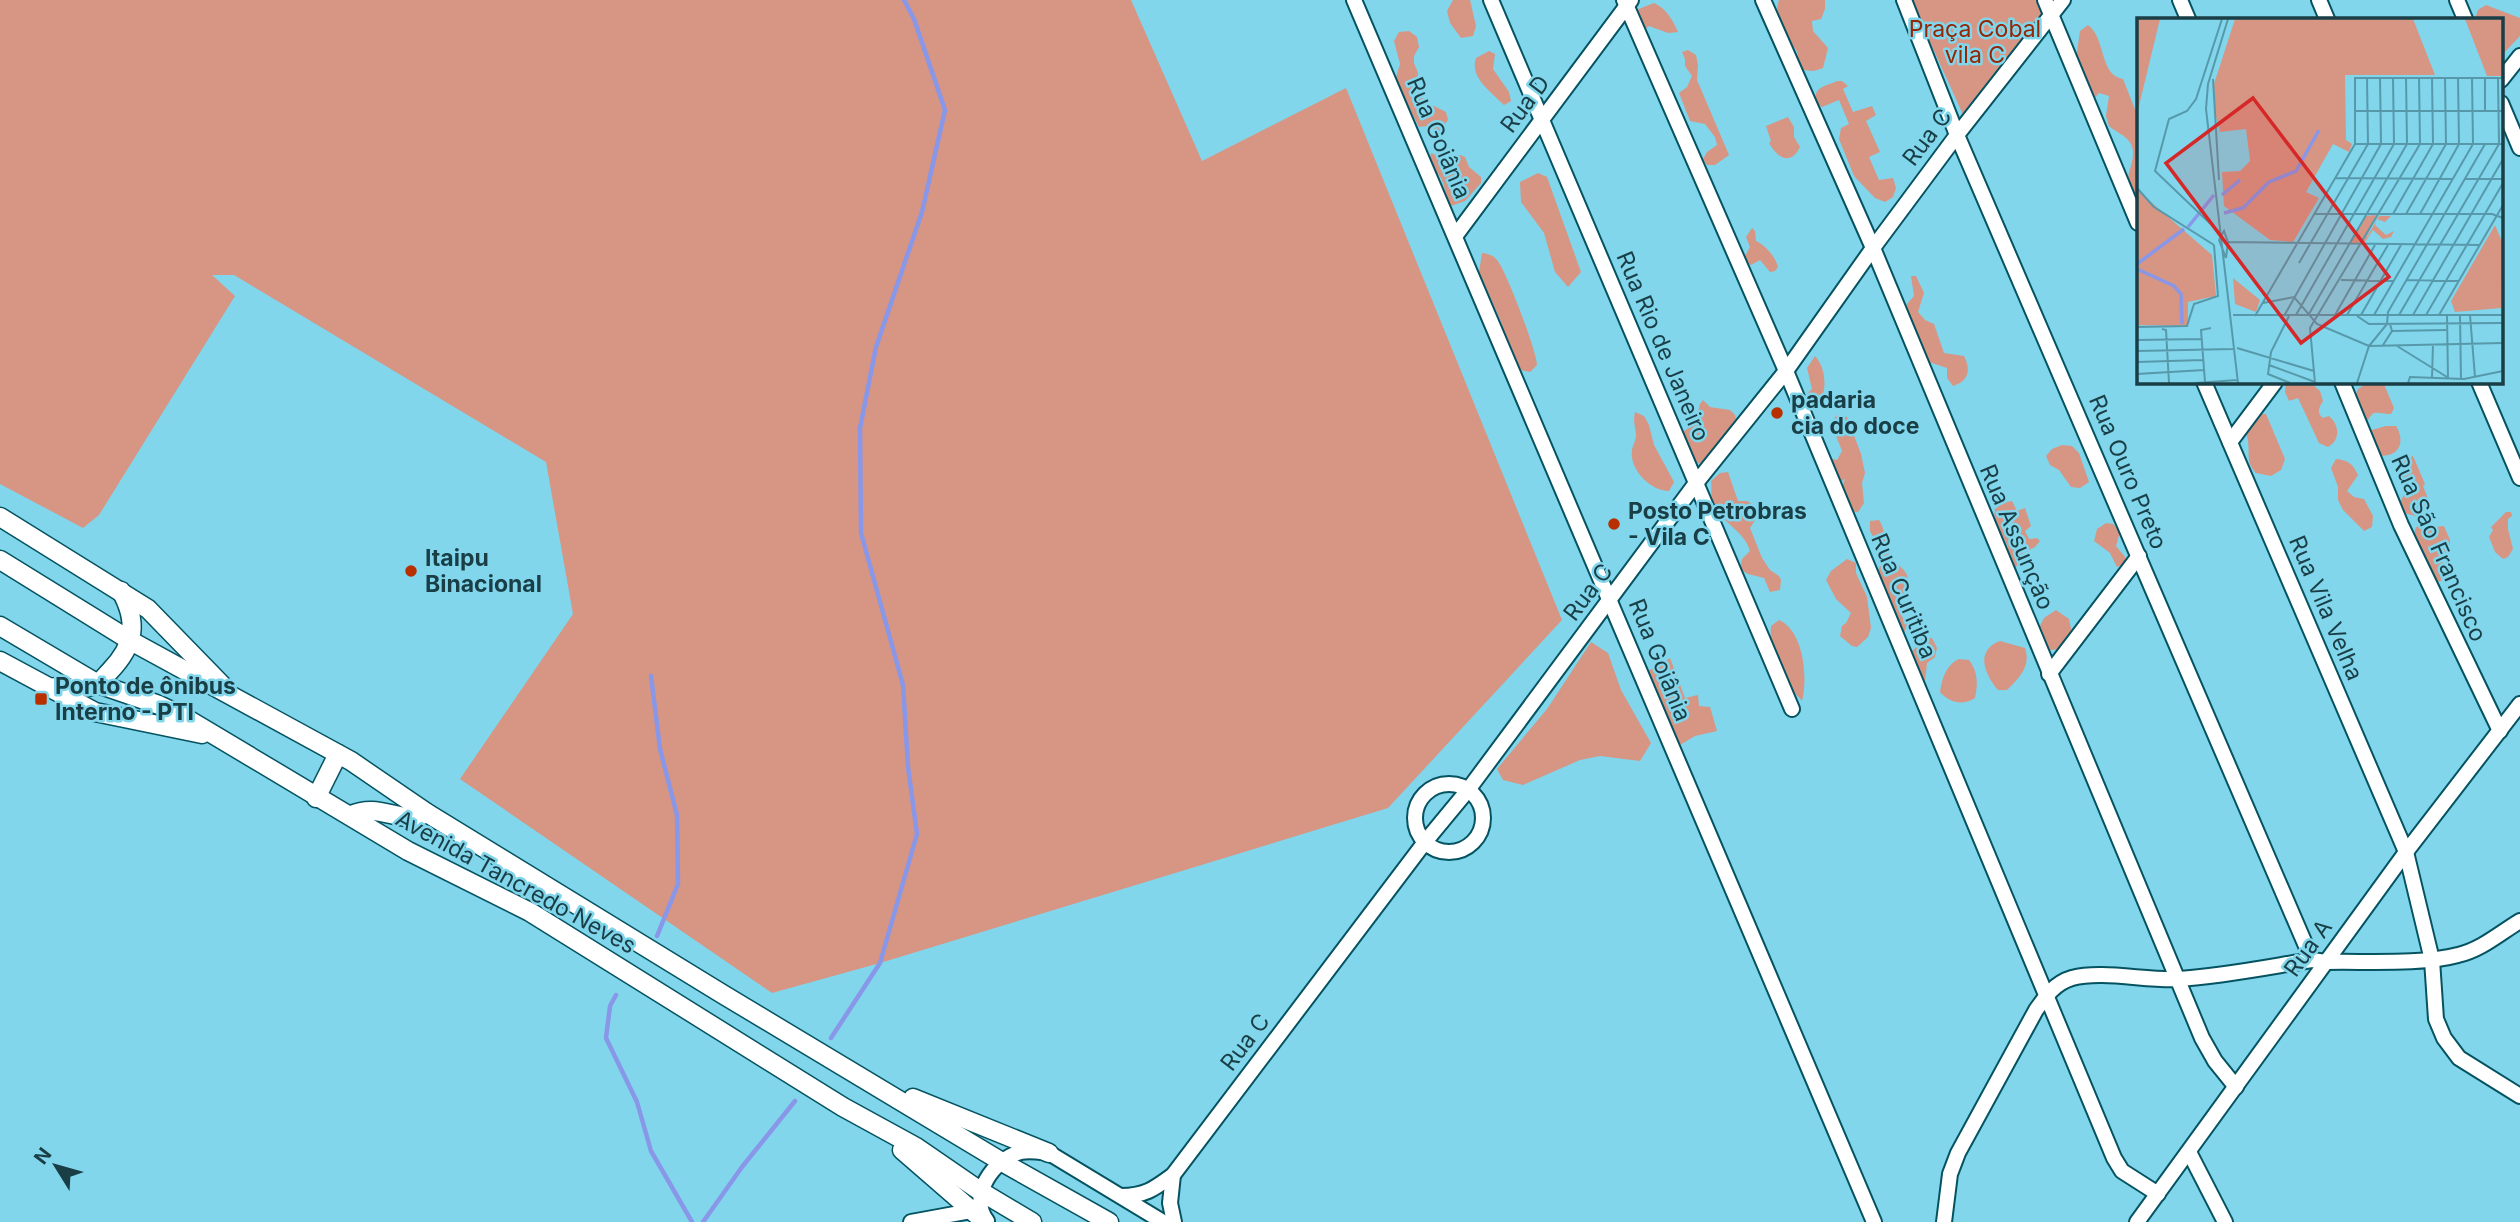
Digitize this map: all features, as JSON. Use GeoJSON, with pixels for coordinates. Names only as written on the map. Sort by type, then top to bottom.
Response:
{"type":"FeatureCollection","features":[{"type":"Feature","properties":{"kind":"main road"},"geometry":{"type":"LineString","coordinates":[[2,518],[148,609],[234,698]]}},
{"type":"Feature","properties":{"kind":"main road"},"geometry":{"type":"LineString","coordinates":[[0,560],[131,641]]}},
{"type":"Feature","properties":{"kind":"main road"},"geometry":{"type":"LineString","coordinates":[[48,687],[84,688],[98,684],[127,651],[133,620],[121,590]]}},
{"type":"Feature","properties":{"kind":"main road","name":"Avenida Tancredo Neves"},"geometry":{"type":"LineString","coordinates":[[0,626],[98,684],[159,705],[184,717],[408,851],[530,912],[843,1107],[916,1147],[979,1191],[1032,1222]]}},
{"type":"Feature","properties":{"kind":"main road","name":"Avenida Tancredo Neves"},"geometry":{"type":"LineString","coordinates":[[131,641],[338,754],[427,813],[865,1080],[1109,1222]]}},
{"type":"Feature","properties":{"kind":"main road"},"geometry":{"type":"LineString","coordinates":[[0,661],[95,712],[212,736]]}},
{"type":"Feature","properties":{"kind":"main road"},"geometry":{"type":"LineString","coordinates":[[316,798],[338,754]]}},
{"type":"Feature","properties":{"kind":"main road"},"geometry":{"type":"LineString","coordinates":[[351,815],[361,811],[379,810],[402,818],[416,818],[427,813]]}},
{"type":"Feature","properties":{"kind":"main road"},"geometry":{"type":"LineString","coordinates":[[865,1080],[1049,1153]]}},
{"type":"Feature","properties":{"kind":"main road"},"geometry":{"type":"LineString","coordinates":[[843,1107],[920,1165],[981,1218]]}},
{"type":"Feature","properties":{"kind":"street","name":"Rua Goiânia"},"geometry":{"type":"LineString","coordinates":[[1354,0],[1874,1222]]}},
{"type":"Feature","properties":{"kind":"street","name":"Rua Rio de Janeiro"},"geometry":{"type":"LineString","coordinates":[[1491,0],[1792,709]]}},
{"type":"Feature","properties":{"kind":"street","name":"Rua Assunção"},"geometry":{"type":"LineString","coordinates":[[1763,0],[1873,248],[2202,1038],[2215,1061],[2236,1087]]}},
{"type":"Feature","properties":{"kind":"street","name":"Rua Ouro Preto"},"geometry":{"type":"LineString","coordinates":[[1904,0],[1957,135],[2139,556],[2319,961]]}},
{"type":"Feature","properties":{"kind":"street"},"geometry":{"type":"LineString","coordinates":[[2045,0],[2137,221]]}},
{"type":"Feature","properties":{"kind":"street","name":"Rua C"},"geometry":{"type":"LineString","coordinates":[[1121,1196],[1139,1196],[1154,1189],[1172,1175],[1425,842],[1468,790],[1696,483],[1786,371],[1957,135],[2063,0]]}},
{"type":"Feature","properties":{"kind":"street"},"geometry":{"type":"LineString","coordinates":[[2180,0],[2188,18]]}},
{"type":"Feature","properties":{"kind":"street"},"geometry":{"type":"LineString","coordinates":[[2319,0],[2327,18]]}},
{"type":"Feature","properties":{"kind":"street"},"geometry":{"type":"LineString","coordinates":[[2456,0],[2465,18]]}},
{"type":"Feature","properties":{"kind":"street","name":"Rua D"},"geometry":{"type":"LineString","coordinates":[[1456,235],[1627,2]]}},
{"type":"Feature","properties":{"kind":"street","name":"Rua Curitiba"},"geometry":{"type":"LineString","coordinates":[[1627,2],[1786,371],[2114,1158],[2122,1171],[2158,1194]]}},
{"type":"Feature","properties":{"kind":"street"},"geometry":{"type":"LineString","coordinates":[[2502,79],[2520,56]]}},
{"type":"Feature","properties":{"kind":"street"},"geometry":{"type":"LineString","coordinates":[[2502,105],[2520,148]]}},
{"type":"Feature","properties":{"kind":"street","name":"Rua Vila Velha"},"geometry":{"type":"LineString","coordinates":[[2204,383],[2406,852],[2432,960],[2436,1019],[2444,1038],[2459,1058],[2520,1096]]}},
{"type":"Feature","properties":{"kind":"street"},"geometry":{"type":"LineString","coordinates":[[2230,442],[2274,383]]}},
{"type":"Feature","properties":{"kind":"street","name":"Rua São Francisco"},"geometry":{"type":"LineString","coordinates":[[2342,383],[2401,525],[2500,731]]}},
{"type":"Feature","properties":{"kind":"street"},"geometry":{"type":"LineString","coordinates":[[2479,383],[2520,478]]}},
{"type":"Feature","properties":{"kind":"street"},"geometry":{"type":"LineString","coordinates":[[2049,674],[2139,556]]}},
{"type":"Feature","properties":{"kind":"street","name":"Rua A"},"geometry":{"type":"LineString","coordinates":[[2137,1222],[2236,1087],[2319,961],[2520,704]]}},
{"type":"Feature","properties":{"kind":"street"},"geometry":{"type":"LineString","coordinates":[[1442,785],[1458,786],[1468,790],[1478,800],[1483,823],[1477,838],[1464,849],[1449,852],[1433,848],[1425,842],[1416,822],[1416,813],[1428,793],[1442,785]]}},
{"type":"Feature","properties":{"kind":"street"},"geometry":{"type":"LineString","coordinates":[[1944,1222],[1950,1174],[1958,1153],[2046,996],[2059,984],[2071,978],[2087,976],[2177,979],[2319,961],[2432,960],[2459,955],[2479,947],[2520,920]]}},
{"type":"Feature","properties":{"kind":"street"},"geometry":{"type":"LineString","coordinates":[[2189,1152],[2225,1222]]}},
{"type":"Feature","properties":{"kind":"street"},"geometry":{"type":"LineString","coordinates":[[911,1222],[981,1218],[979,1191],[1002,1161],[1018,1153],[1049,1153],[1163,1222]]}},
{"type":"Feature","properties":{"kind":"street"},"geometry":{"type":"LineString","coordinates":[[1172,1175],[1170,1203],[1174,1222]]}},
{"type":"Feature","properties":{"kind":"green space"},"geometry":{"type":"Polygon","coordinates":[[[0,0],[1131,0],[1202,161],[1346,88],[1562,620],[1388,808],[880,963],[772,993],[460,779],[573,614],[546,462],[234,275],[212,275],[235,296],[99,515],[83,528],[0,484],[0,0]]]}},
{"type":"Feature","properties":{"kind":"green space"},"geometry":{"type":"Polygon","coordinates":[[[1453,0],[1470,0],[1476,26],[1473,36],[1461,38],[1450,23],[1447,11],[1453,0]]]}},
{"type":"Feature","properties":{"kind":"green space"},"geometry":{"type":"Polygon","coordinates":[[[1779,0],[1825,0],[1821,19],[1812,21],[1813,31],[1828,48],[1823,68],[1803,70],[1796,51],[1780,30],[1777,15],[1779,0]]]}},
{"type":"Feature","properties":{"kind":"green space","name":"Praça Cobal vila C"},"geometry":{"type":"Polygon","coordinates":[[[1911,0],[2037,0],[2045,18],[1965,119],[1911,0]]]}},
{"type":"Feature","properties":{"kind":"green space"},"geometry":{"type":"Polygon","coordinates":[[[1654,3],[1669,15],[1678,32],[1668,33],[1649,26],[1641,32],[1633,19],[1636,10],[1654,3]]]}},
{"type":"Feature","properties":{"kind":"green space"},"geometry":{"type":"Polygon","coordinates":[[[2486,5],[2520,18],[2520,36],[2502,55],[2502,18],[2475,18],[2478,10],[2486,5]]]}},
{"type":"Feature","properties":{"kind":"green space"},"geometry":{"type":"Polygon","coordinates":[[[2088,25],[2094,31],[2106,64],[2115,76],[2123,79],[2137,114],[2137,196],[2128,185],[2133,158],[2131,144],[2109,126],[2106,116],[2109,96],[2099,93],[2092,101],[2076,59],[2080,31],[2088,25]]]}},
{"type":"Feature","properties":{"kind":"green space"},"geometry":{"type":"Polygon","coordinates":[[[1409,31],[1417,37],[1419,47],[1414,56],[1418,92],[1426,102],[1446,112],[1448,120],[1440,131],[1427,126],[1419,127],[1395,81],[1400,64],[1394,41],[1399,32],[1409,31]]]}},
{"type":"Feature","properties":{"kind":"green space"},"geometry":{"type":"Polygon","coordinates":[[[1688,50],[1696,55],[1697,80],[1729,155],[1715,165],[1707,165],[1703,159],[1707,152],[1717,145],[1715,137],[1705,124],[1690,121],[1679,93],[1687,87],[1692,76],[1685,66],[1682,52],[1688,50]]]}},
{"type":"Feature","properties":{"kind":"green space"},"geometry":{"type":"Polygon","coordinates":[[[1489,51],[1495,54],[1493,69],[1509,92],[1511,101],[1504,105],[1483,84],[1476,72],[1476,58],[1489,51]]]}},
{"type":"Feature","properties":{"kind":"green space"},"geometry":{"type":"Polygon","coordinates":[[[1837,81],[1848,86],[1843,89],[1853,112],[1872,106],[1876,115],[1866,121],[1880,152],[1869,157],[1879,180],[1893,178],[1896,188],[1893,197],[1885,202],[1875,198],[1854,176],[1839,139],[1841,128],[1849,124],[1839,100],[1822,107],[1816,103],[1818,90],[1837,81]]]}},
{"type":"Feature","properties":{"kind":"green space"},"geometry":{"type":"Polygon","coordinates":[[[1788,117],[1800,147],[1792,156],[1784,158],[1769,143],[1771,141],[1766,126],[1788,117]]]}},
{"type":"Feature","properties":{"kind":"green space"},"geometry":{"type":"Polygon","coordinates":[[[1431,153],[1447,160],[1460,155],[1465,157],[1469,167],[1481,177],[1481,183],[1465,201],[1451,206],[1441,178],[1431,165],[1431,153]]]}},
{"type":"Feature","properties":{"kind":"green space"},"geometry":{"type":"Polygon","coordinates":[[[1538,173],[1547,177],[1581,272],[1568,287],[1555,272],[1544,233],[1521,202],[1520,182],[1538,173]]]}},
{"type":"Feature","properties":{"kind":"green space"},"geometry":{"type":"Polygon","coordinates":[[[1752,228],[1756,241],[1775,259],[1778,267],[1775,271],[1770,272],[1760,260],[1751,265],[1743,260],[1750,247],[1746,237],[1752,228]]]}},
{"type":"Feature","properties":{"kind":"green space"},"geometry":{"type":"Polygon","coordinates":[[[1482,253],[1497,260],[1514,294],[1536,357],[1537,365],[1530,372],[1520,370],[1513,363],[1501,322],[1479,272],[1482,253]]]}},
{"type":"Feature","properties":{"kind":"green space"},"geometry":{"type":"Polygon","coordinates":[[[1911,276],[1916,276],[1924,293],[1918,312],[1925,320],[1934,324],[1944,353],[1964,356],[1967,374],[1958,384],[1953,386],[1947,378],[1947,368],[1921,356],[1901,311],[1914,296],[1911,276]]]}},
{"type":"Feature","properties":{"kind":"green space"},"geometry":{"type":"Polygon","coordinates":[[[1815,356],[1822,369],[1825,384],[1821,399],[1813,410],[1808,393],[1812,389],[1807,368],[1815,356]]]}},
{"type":"Feature","properties":{"kind":"green space"},"geometry":{"type":"Polygon","coordinates":[[[2286,383],[2313,383],[2320,391],[2323,401],[2319,414],[2323,418],[2329,416],[2337,427],[2337,436],[2332,444],[2328,447],[2319,443],[2298,398],[2289,401],[2285,392],[2286,383]]]}},
{"type":"Feature","properties":{"kind":"green space"},"geometry":{"type":"Polygon","coordinates":[[[2367,383],[2383,383],[2394,408],[2391,414],[2373,414],[2365,426],[2368,431],[2396,426],[2400,444],[2390,455],[2376,455],[2354,398],[2358,389],[2367,383]]]}},
{"type":"Feature","properties":{"kind":"green space"},"geometry":{"type":"Polygon","coordinates":[[[1703,400],[1710,407],[1730,410],[1736,420],[1705,462],[1695,464],[1678,429],[1683,432],[1695,423],[1703,400]]]}},
{"type":"Feature","properties":{"kind":"green space"},"geometry":{"type":"Polygon","coordinates":[[[1635,412],[1644,416],[1654,445],[1674,482],[1669,491],[1649,483],[1634,465],[1632,450],[1636,436],[1635,412]]]}},
{"type":"Feature","properties":{"kind":"green space"},"geometry":{"type":"Polygon","coordinates":[[[2266,414],[2285,459],[2281,470],[2271,476],[2256,473],[2252,468],[2245,431],[2249,421],[2266,414]]]}},
{"type":"Feature","properties":{"kind":"green space"},"geometry":{"type":"Polygon","coordinates":[[[1837,415],[1847,417],[1861,454],[1865,473],[1862,483],[1864,503],[1858,512],[1848,511],[1839,494],[1845,479],[1837,484],[1829,458],[1837,460],[1842,451],[1831,423],[1837,415]]]}},
{"type":"Feature","properties":{"kind":"green space"},"geometry":{"type":"Polygon","coordinates":[[[2062,445],[2072,446],[2079,453],[2089,482],[2080,488],[2071,487],[2059,470],[2050,465],[2046,456],[2052,449],[2062,445]]]}},
{"type":"Feature","properties":{"kind":"green space"},"geometry":{"type":"Polygon","coordinates":[[[2413,456],[2431,506],[2419,517],[2404,513],[2399,504],[2406,491],[2400,468],[2405,460],[2413,456]]]}},
{"type":"Feature","properties":{"kind":"green space"},"geometry":{"type":"Polygon","coordinates":[[[2336,459],[2350,463],[2358,475],[2347,491],[2354,497],[2364,499],[2373,516],[2372,527],[2364,531],[2343,510],[2338,500],[2338,487],[2331,468],[2336,459]]]}},
{"type":"Feature","properties":{"kind":"green space"},"geometry":{"type":"Polygon","coordinates":[[[1728,472],[1738,501],[1747,501],[1755,506],[1757,517],[1750,528],[1762,558],[1781,580],[1780,590],[1770,592],[1764,578],[1740,569],[1742,559],[1750,551],[1743,537],[1721,516],[1712,498],[1711,481],[1720,473],[1728,472]]]}},
{"type":"Feature","properties":{"kind":"green space"},"geometry":{"type":"Polygon","coordinates":[[[2012,501],[2017,511],[2025,508],[2031,526],[2025,531],[2029,539],[2037,538],[2040,541],[2023,553],[2012,575],[2004,567],[2008,547],[1994,519],[1995,509],[2012,501]]]}},
{"type":"Feature","properties":{"kind":"green space"},"geometry":{"type":"Polygon","coordinates":[[[2506,512],[2511,512],[2512,516],[2508,519],[2508,529],[2513,549],[2508,557],[2503,559],[2495,552],[2489,537],[2493,530],[2491,527],[2506,512]]]}},
{"type":"Feature","properties":{"kind":"green space"},"geometry":{"type":"Polygon","coordinates":[[[1879,520],[1888,552],[1908,577],[1907,589],[1897,608],[1907,625],[1904,633],[1897,634],[1875,575],[1885,558],[1870,531],[1870,521],[1879,520]]]}},
{"type":"Feature","properties":{"kind":"green space"},"geometry":{"type":"Polygon","coordinates":[[[2106,523],[2113,524],[2120,532],[2116,546],[2125,557],[2126,563],[2117,567],[2110,553],[2094,541],[2097,529],[2106,523]]]}},
{"type":"Feature","properties":{"kind":"green space"},"geometry":{"type":"Polygon","coordinates":[[[2425,524],[2444,526],[2450,540],[2450,555],[2443,561],[2441,581],[2436,582],[2413,537],[2416,527],[2425,524]]]}},
{"type":"Feature","properties":{"kind":"green space"},"geometry":{"type":"Polygon","coordinates":[[[1847,559],[1856,563],[1856,573],[1867,597],[1871,628],[1868,637],[1857,647],[1840,636],[1842,626],[1851,613],[1836,599],[1826,580],[1831,571],[1847,559]]]}},
{"type":"Feature","properties":{"kind":"green space"},"geometry":{"type":"Polygon","coordinates":[[[2056,610],[2069,619],[2072,634],[2061,649],[2050,650],[2042,643],[2039,628],[2044,618],[2056,610]]]}},
{"type":"Feature","properties":{"kind":"green space"},"geometry":{"type":"Polygon","coordinates":[[[1779,620],[1794,634],[1799,644],[1804,668],[1802,701],[1783,680],[1774,657],[1771,626],[1779,620]]]}},
{"type":"Feature","properties":{"kind":"green space"},"geometry":{"type":"Polygon","coordinates":[[[1922,638],[1932,638],[1937,648],[1935,657],[1927,663],[1925,682],[1918,683],[1910,652],[1922,638]]]}},
{"type":"Feature","properties":{"kind":"green space"},"geometry":{"type":"Polygon","coordinates":[[[2000,641],[2025,648],[2027,660],[2023,671],[2007,690],[1998,690],[1984,663],[1987,650],[2000,641]]]}},
{"type":"Feature","properties":{"kind":"green space"},"geometry":{"type":"Polygon","coordinates":[[[1591,642],[1608,653],[1621,690],[1651,743],[1640,761],[1600,756],[1580,760],[1523,785],[1503,780],[1497,769],[1547,709],[1591,642]]]}},
{"type":"Feature","properties":{"kind":"green space"},"geometry":{"type":"Polygon","coordinates":[[[1670,658],[1685,698],[1698,695],[1699,706],[1710,707],[1717,731],[1695,736],[1673,749],[1643,674],[1670,658]]]}},
{"type":"Feature","properties":{"kind":"green space"},"geometry":{"type":"Polygon","coordinates":[[[1959,659],[1969,660],[1977,683],[1975,698],[1961,703],[1948,699],[1940,692],[1945,672],[1959,659]]]}},
{"type":"Feature","properties":{"kind":"waterway"},"geometry":{"type":"LineString","coordinates":[[831,1038],[880,963],[917,834],[908,767],[903,685],[861,533],[860,428],[876,347],[922,212],[945,110],[914,19],[904,0]]}},
{"type":"Feature","properties":{"kind":"waterway"},"geometry":{"type":"LineString","coordinates":[[651,676],[660,749],[677,815],[678,884],[657,936]]}},
{"type":"Feature","properties":{"kind":"waterway"},"geometry":{"type":"LineString","coordinates":[[616,995],[610,1006],[606,1038],[637,1102],[651,1151],[692,1222]]}},
{"type":"Feature","properties":{"kind":"waterway"},"geometry":{"type":"LineString","coordinates":[[703,1222],[742,1167],[795,1101]]}},
{"type":"Feature","properties":{"kind":"place","name":"padaria cia do doce"},"geometry":{"type":"Point","coordinates":[1777,413]}},
{"type":"Feature","properties":{"kind":"place","name":"Posto Petrobras - Vila C"},"geometry":{"type":"Point","coordinates":[1614,524]}},
{"type":"Feature","properties":{"kind":"place","name":"Itaipu Binacional"},"geometry":{"type":"Point","coordinates":[411,571]}},
{"type":"Feature","properties":{"kind":"place","name":"Ponto de ônibus Interno - PTI"},"geometry":{"type":"Point","coordinates":[41,699]}}]}
